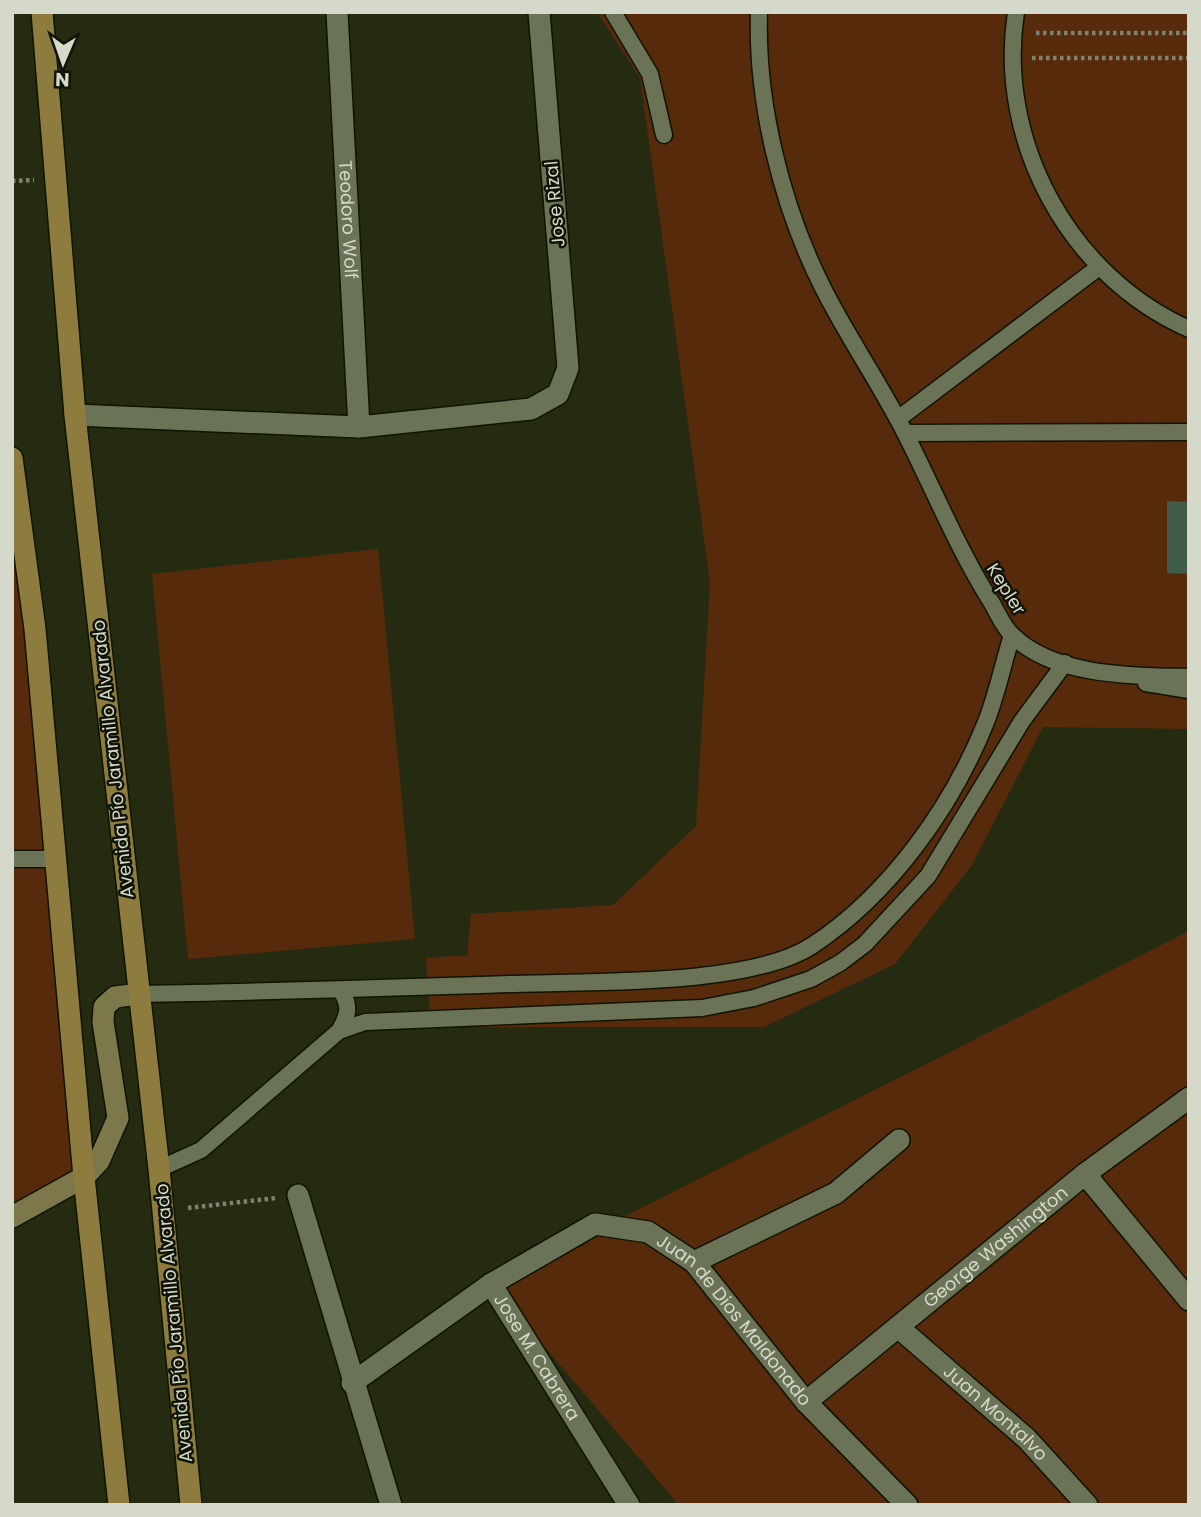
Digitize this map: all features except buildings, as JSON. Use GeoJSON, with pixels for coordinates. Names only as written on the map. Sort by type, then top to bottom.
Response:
{"type":"FeatureCollection","features":[{"type":"Feature","properties":{"kind":"main road","name":"Avenida Pío Jaramillo Alvarado"},"geometry":{"type":"LineString","coordinates":[[42,12],[75,415],[159,1169],[191,1505]]}},
{"type":"Feature","properties":{"kind":"main road"},"geometry":{"type":"LineString","coordinates":[[12,458],[35,629],[58,859],[84,1177],[119,1505]]}},
{"type":"Feature","properties":{"kind":"main road"},"geometry":{"type":"LineString","coordinates":[[13,1214],[84,1177],[99,1160],[117,1118],[103,1022],[104,1007],[115,997],[139,994]]}},
{"type":"Feature","properties":{"kind":"street","name":"Teodoro Wolf"},"geometry":{"type":"LineString","coordinates":[[337,12],[359,427]]}},
{"type":"Feature","properties":{"kind":"street","name":"Jose Rizal"},"geometry":{"type":"LineString","coordinates":[[359,427],[531,410],[558,394],[568,368],[539,12]]}},
{"type":"Feature","properties":{"kind":"street"},"geometry":{"type":"LineString","coordinates":[[75,415],[359,427]]}},
{"type":"Feature","properties":{"kind":"street","name":"George Washington"},"geometry":{"type":"LineString","coordinates":[[806,1402],[1085,1174],[1189,1098]]}},
{"type":"Feature","properties":{"kind":"street"},"geometry":{"type":"LineString","coordinates":[[694,1262],[836,1193],[899,1140]]}},
{"type":"Feature","properties":{"kind":"street"},"geometry":{"type":"LineString","coordinates":[[1085,1174],[1189,1300]]}},
{"type":"Feature","properties":{"kind":"street"},"geometry":{"type":"LineString","coordinates":[[298,1195],[352,1383],[391,1505]]}},
{"type":"Feature","properties":{"kind":"street","name":"Juan de Dios Maldonado"},"geometry":{"type":"LineString","coordinates":[[491,1284],[595,1224],[648,1232],[694,1262],[806,1402],[907,1505]]}},
{"type":"Feature","properties":{"kind":"street","name":"Jose M. Cabrera"},"geometry":{"type":"LineString","coordinates":[[352,1383],[491,1284],[629,1505]]}},
{"type":"Feature","properties":{"kind":"street","name":"Juan Montalvo"},"geometry":{"type":"LineString","coordinates":[[898,1327],[1027,1439],[1087,1505]]}},
{"type":"Feature","properties":{"kind":"lane"},"geometry":{"type":"LineString","coordinates":[[613,12],[650,74],[664,135]]}},
{"type":"Feature","properties":{"kind":"lane","name":"Kepler"},"geometry":{"type":"LineString","coordinates":[[759,12],[766,103],[781,174],[800,232],[823,287],[902,426],[966,562],[1012,635],[1065,663],[1113,675],[1189,677]]}},
{"type":"Feature","properties":{"kind":"lane"},"geometry":{"type":"LineString","coordinates":[[1016,12],[1012,33],[1016,104],[1027,149],[1045,192],[1069,231],[1099,267],[1140,301],[1189,329]]}},
{"type":"Feature","properties":{"kind":"lane"},"geometry":{"type":"LineString","coordinates":[[902,426],[1099,267]]}},
{"type":"Feature","properties":{"kind":"lane"},"geometry":{"type":"LineString","coordinates":[[902,426],[1189,432]]}},
{"type":"Feature","properties":{"kind":"lane"},"geometry":{"type":"LineString","coordinates":[[139,994],[341,991],[698,976],[778,960],[811,946],[853,913],[893,873],[948,800],[986,721],[1012,635]]}},
{"type":"Feature","properties":{"kind":"lane"},"geometry":{"type":"LineString","coordinates":[[339,1031],[365,1022],[396,1018],[702,1008],[754,998],[811,979],[865,944],[928,876],[1022,721],[1065,663]]}},
{"type":"Feature","properties":{"kind":"lane"},"geometry":{"type":"LineString","coordinates":[[1113,675],[1189,690]]}},
{"type":"Feature","properties":{"kind":"lane"},"geometry":{"type":"LineString","coordinates":[[12,859],[58,859]]}},
{"type":"Feature","properties":{"kind":"lane"},"geometry":{"type":"LineString","coordinates":[[159,1169],[201,1150],[339,1031],[347,1019],[348,1001],[341,991]]}},
{"type":"Feature","properties":{"kind":"path"},"geometry":{"type":"LineString","coordinates":[[1012,33],[1189,33]]}},
{"type":"Feature","properties":{"kind":"path"},"geometry":{"type":"LineString","coordinates":[[1012,58],[1189,58]]}},
{"type":"Feature","properties":{"kind":"path"},"geometry":{"type":"LineString","coordinates":[[162,1210],[298,1195]]}},
{"type":"Feature","properties":{"kind":"shaded area"},"geometry":{"type":"Polygon","coordinates":[[[597,12],[1189,12],[1189,729],[1043,727],[972,865],[895,964],[764,1027],[431,1027],[426,958],[467,955],[471,914],[613,905],[696,826],[710,582],[640,78],[597,12]]]}},
{"type":"Feature","properties":{"kind":"shaded area"},"geometry":{"type":"Polygon","coordinates":[[[12,458],[84,1177],[12,1217],[12,458]]]}},
{"type":"Feature","properties":{"kind":"shaded area"},"geometry":{"type":"Polygon","coordinates":[[[378,549],[415,939],[188,959],[152,574],[378,549]]]}},
{"type":"Feature","properties":{"kind":"shaded area"},"geometry":{"type":"Polygon","coordinates":[[[1189,931],[1189,1505],[679,1505],[491,1284],[1189,931]]]}}]}
